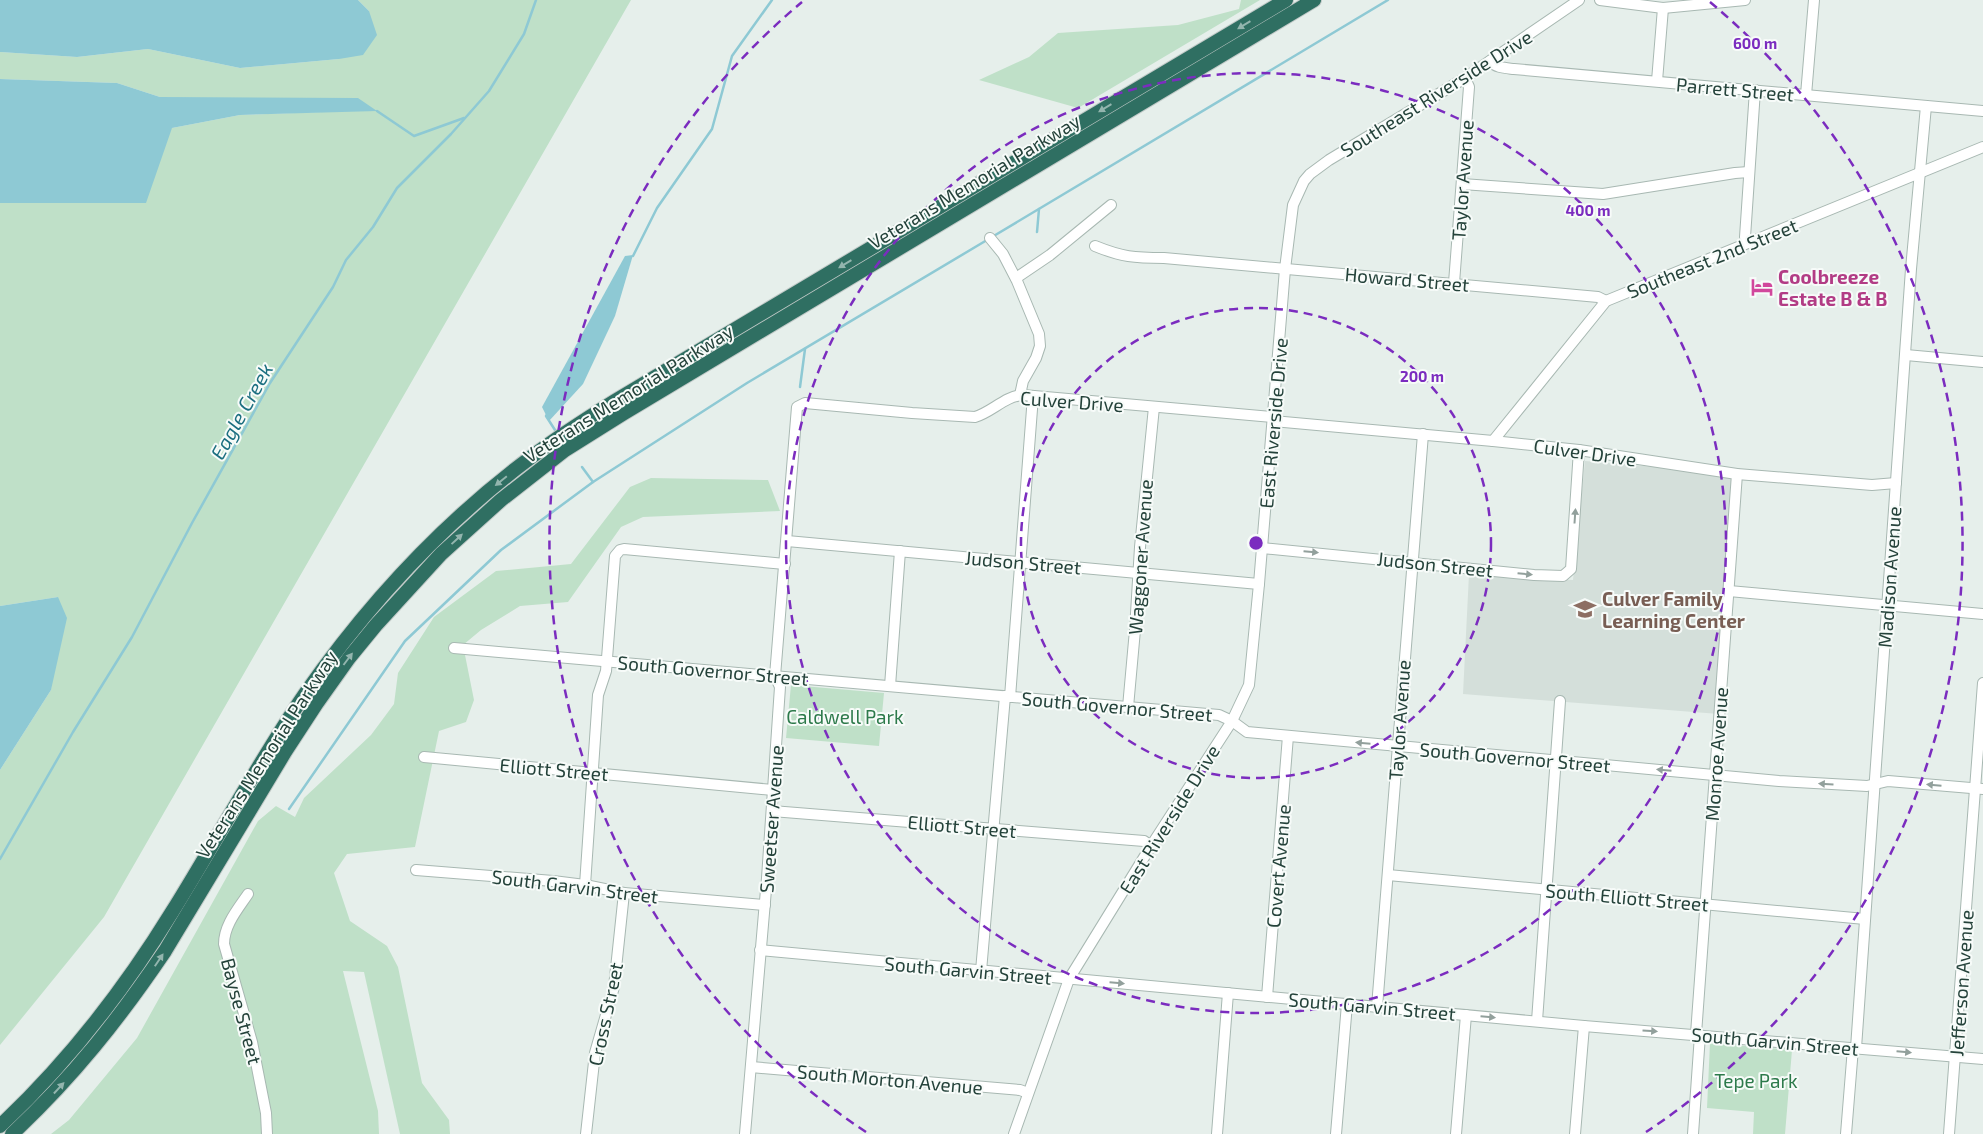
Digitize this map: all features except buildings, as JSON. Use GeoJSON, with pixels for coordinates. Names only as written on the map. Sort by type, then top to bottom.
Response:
{"type":"FeatureCollection","features":[{"type":"Feature","properties":{"kind":"highway","name":"Veterans Memorial Parkway"},"geometry":{"type":"LineString","coordinates":[[0,1126],[71,1051],[122,988],[171,914],[281,731],[330,659],[410,564],[472,505],[563,434],[615,401],[1286,0]]}},
{"type":"Feature","properties":{"kind":"highway","name":"Veterans Memorial Parkway"},"geometry":{"type":"LineString","coordinates":[[12,1134],[44,1105],[83,1062],[145,981],[285,752],[317,702],[349,658],[414,581],[501,500],[566,450],[624,413],[1314,0]]}},
{"type":"Feature","properties":{"kind":"highway"},"geometry":{"type":"LineString","coordinates":[[20,1134],[44,1105]]}},
{"type":"Feature","properties":{"kind":"street","name":"Southeast Riverside Drive"},"geometry":{"type":"LineString","coordinates":[[1298,192],[1310,174],[1329,160],[1465,78],[1579,0]]}},
{"type":"Feature","properties":{"kind":"street"},"geometry":{"type":"LineString","coordinates":[[1600,0],[1663,8],[1745,0]]}},
{"type":"Feature","properties":{"kind":"street"},"geometry":{"type":"LineString","coordinates":[[1806,95],[1814,0]]}},
{"type":"Feature","properties":{"kind":"street"},"geometry":{"type":"LineString","coordinates":[[1656,81],[1663,8]]}},
{"type":"Feature","properties":{"kind":"street","name":"Parrett Street"},"geometry":{"type":"LineString","coordinates":[[1490,61],[1493,65],[1514,70],[1983,111]]}},
{"type":"Feature","properties":{"kind":"street","name":"Taylor Avenue"},"geometry":{"type":"LineString","coordinates":[[1454,283],[1469,87],[1465,78]]}},
{"type":"Feature","properties":{"kind":"street"},"geometry":{"type":"LineString","coordinates":[[1748,243],[1745,237],[1755,90]]}},
{"type":"Feature","properties":{"kind":"street","name":"Madison Avenue"},"geometry":{"type":"LineString","coordinates":[[1846,1134],[1865,919],[1911,269],[1922,172],[1926,106]]}},
{"type":"Feature","properties":{"kind":"street","name":"Southeast 2nd Street"},"geometry":{"type":"LineString","coordinates":[[1493,440],[1606,301],[1983,146]]}},
{"type":"Feature","properties":{"kind":"street"},"geometry":{"type":"LineString","coordinates":[[1462,184],[1603,194],[1749,172]]}},
{"type":"Feature","properties":{"kind":"street","name":"East Riverside Drive"},"geometry":{"type":"LineString","coordinates":[[1014,1134],[1068,980],[1151,846],[1232,721],[1249,685],[1285,269],[1293,205],[1298,192]]}},
{"type":"Feature","properties":{"kind":"street"},"geometry":{"type":"LineString","coordinates":[[1016,278],[1050,255],[1111,205]]}},
{"type":"Feature","properties":{"kind":"street"},"geometry":{"type":"LineString","coordinates":[[990,238],[1003,254],[1016,278],[1038,334],[1040,346],[1036,358],[1023,381],[1020,395]]}},
{"type":"Feature","properties":{"kind":"street","name":"Howard Street"},"geometry":{"type":"LineString","coordinates":[[1095,246],[1120,256],[1135,258],[1164,258],[1454,283],[1598,297],[1606,301]]}},
{"type":"Feature","properties":{"kind":"street"},"geometry":{"type":"LineString","coordinates":[[1906,355],[1983,362]]}},
{"type":"Feature","properties":{"kind":"street","name":"Culver Drive"},"geometry":{"type":"LineString","coordinates":[[817,404],[970,417],[982,414],[1011,397],[1020,395],[1493,440],[1579,450],[1737,474],[1872,485],[1896,483]]}},
{"type":"Feature","properties":{"kind":"street"},"geometry":{"type":"LineString","coordinates":[[981,971],[1020,562],[1033,396]]}},
{"type":"Feature","properties":{"kind":"street","name":"Sweetser Avenue"},"geometry":{"type":"LineString","coordinates":[[745,1134],[772,811],[780,688],[776,676],[796,413],[800,404],[817,404]]}},
{"type":"Feature","properties":{"kind":"street","name":"Waggoner Avenue"},"geometry":{"type":"LineString","coordinates":[[1128,707],[1142,528],[1154,407]]}},
{"type":"Feature","properties":{"kind":"street","name":"Taylor Avenue"},"geometry":{"type":"LineString","coordinates":[[1377,1007],[1411,562],[1423,434]]}},
{"type":"Feature","properties":{"kind":"street","name":"Judson Street"},"geometry":{"type":"LineString","coordinates":[[1262,548],[1563,576],[1569,572],[1571,564],[1579,450]]}},
{"type":"Feature","properties":{"kind":"street","name":"Monroe Avenue"},"geometry":{"type":"LineString","coordinates":[[1693,1134],[1705,904],[1737,474]]}},
{"type":"Feature","properties":{"kind":"street","name":"Judson Street"},"geometry":{"type":"LineString","coordinates":[[787,541],[1259,584]]}},
{"type":"Feature","properties":{"kind":"street"},"geometry":{"type":"LineString","coordinates":[[585,885],[598,694],[606,670],[615,558],[620,550],[624,549],[785,564]]}},
{"type":"Feature","properties":{"kind":"street"},"geometry":{"type":"LineString","coordinates":[[890,686],[900,551]]}},
{"type":"Feature","properties":{"kind":"street"},"geometry":{"type":"LineString","coordinates":[[1729,591],[1983,614]]}},
{"type":"Feature","properties":{"kind":"street","name":"South Governor Street"},"geometry":{"type":"LineString","coordinates":[[454,648],[1219,715],[1232,721],[1247,732],[1288,736],[1779,781],[1867,786],[1888,781],[1979,789]]}},
{"type":"Feature","properties":{"kind":"street","name":"Jefferson Avenue"},"geometry":{"type":"LineString","coordinates":[[1950,1134],[1979,789],[1983,683]]}},
{"type":"Feature","properties":{"kind":"street"},"geometry":{"type":"LineString","coordinates":[[1536,1021],[1560,701]]}},
{"type":"Feature","properties":{"kind":"street","name":"Covert Avenue"},"geometry":{"type":"LineString","coordinates":[[1267,997],[1288,736]]}},
{"type":"Feature","properties":{"kind":"street","name":"Elliott Street"},"geometry":{"type":"LineString","coordinates":[[424,757],[773,790]]}},
{"type":"Feature","properties":{"kind":"street","name":"Elliott Street"},"geometry":{"type":"LineString","coordinates":[[772,811],[1144,841],[1151,846]]}},
{"type":"Feature","properties":{"kind":"street","name":"South Garvin Street"},"geometry":{"type":"LineString","coordinates":[[416,870],[585,885],[624,893],[765,905]]}},
{"type":"Feature","properties":{"kind":"street","name":"South Elliott Street"},"geometry":{"type":"LineString","coordinates":[[1388,875],[1865,919]]}},
{"type":"Feature","properties":{"kind":"street","name":"Cross Street"},"geometry":{"type":"LineString","coordinates":[[586,1134],[595,1053],[612,997],[616,976],[624,893]]}},
{"type":"Feature","properties":{"kind":"street","name":"Bayse Street"},"geometry":{"type":"LineString","coordinates":[[248,894],[228,925],[224,944],[254,1051],[266,1113],[267,1134]]}},
{"type":"Feature","properties":{"kind":"street","name":"South Garvin Street"},"geometry":{"type":"LineString","coordinates":[[760,950],[1068,980],[1584,1026],[1983,1059]]}},
{"type":"Feature","properties":{"kind":"street"},"geometry":{"type":"LineString","coordinates":[[1217,1134],[1228,993]]}},
{"type":"Feature","properties":{"kind":"street"},"geometry":{"type":"LineString","coordinates":[[1336,1134],[1347,1004]]}},
{"type":"Feature","properties":{"kind":"street"},"geometry":{"type":"LineString","coordinates":[[1456,1134],[1466,1015]]}},
{"type":"Feature","properties":{"kind":"street"},"geometry":{"type":"LineString","coordinates":[[1575,1134],[1584,1026]]}},
{"type":"Feature","properties":{"kind":"street","name":"South Morton Avenue"},"geometry":{"type":"LineString","coordinates":[[751,1067],[1020,1090],[1028,1093]]}},
{"type":"Feature","properties":{"kind":"shaded area"},"geometry":{"type":"Polygon","coordinates":[[[1585,461],[1737,474],[1719,714],[1463,694],[1469,574],[1573,580],[1585,461]]]}},
{"type":"Feature","properties":{"kind":"green space"},"geometry":{"type":"Polygon","coordinates":[[[358,0],[631,0],[104,917],[0,1045],[0,770],[51,690],[58,597],[0,606],[0,203],[11,202],[172,128],[240,115],[376,110],[160,97],[117,83],[0,79],[0,52],[77,57],[148,49],[240,68],[339,59],[369,11],[358,0]]]}},
{"type":"Feature","properties":{"kind":"green space"},"geometry":{"type":"Polygon","coordinates":[[[1241,0],[1260,0],[1078,108],[979,80],[1029,57],[1058,33],[1178,25],[1239,9],[1241,0]]]}},
{"type":"Feature","properties":{"kind":"green space"},"geometry":{"type":"Polygon","coordinates":[[[651,478],[768,480],[780,511],[643,517],[621,527],[568,602],[520,606],[481,630],[463,645],[474,700],[466,722],[439,731],[415,847],[347,854],[334,873],[350,921],[387,946],[398,967],[422,1083],[449,1120],[450,1134],[400,1134],[364,972],[343,971],[378,1111],[379,1134],[51,1134],[69,1120],[137,1038],[258,821],[276,806],[295,817],[304,798],[371,735],[394,704],[398,673],[434,617],[496,571],[571,564],[630,487],[651,478]]]}},
{"type":"Feature","properties":{"kind":"green space","name":"Caldwell Park"},"geometry":{"type":"Polygon","coordinates":[[[791,685],[884,693],[879,746],[786,738],[791,685]]]}},
{"type":"Feature","properties":{"kind":"green space","name":"Tepe Park"},"geometry":{"type":"Polygon","coordinates":[[[1710,1043],[1792,1050],[1785,1134],[1753,1134],[1754,1112],[1707,1108],[1710,1043]]]}},
{"type":"Feature","properties":{"kind":"water"},"geometry":{"type":"Polygon","coordinates":[[[0,0],[358,0],[369,11],[377,35],[363,55],[240,68],[148,49],[77,57],[0,52],[0,0]]]}},
{"type":"Feature","properties":{"kind":"water"},"geometry":{"type":"Polygon","coordinates":[[[0,79],[117,83],[160,97],[358,98],[377,111],[240,115],[172,128],[146,203],[0,203],[0,79]]]}},
{"type":"Feature","properties":{"kind":"water"},"geometry":{"type":"Polygon","coordinates":[[[633,255],[615,316],[583,384],[549,421],[542,407],[625,256],[633,255]]]}},
{"type":"Feature","properties":{"kind":"water"},"geometry":{"type":"Polygon","coordinates":[[[58,597],[67,618],[51,690],[0,770],[0,606],[58,597]]]}},
{"type":"Feature","properties":{"kind":"waterway","name":"Eagle Creek"},"geometry":{"type":"LineString","coordinates":[[0,859],[73,732],[132,637],[192,523],[270,383],[333,287],[346,260],[373,227],[397,188],[451,134],[489,91],[524,34],[536,0]]}},
{"type":"Feature","properties":{"kind":"waterway"},"geometry":{"type":"LineString","coordinates":[[633,256],[657,208],[712,129],[732,56],[772,0]]}},
{"type":"Feature","properties":{"kind":"waterway"},"geometry":{"type":"LineString","coordinates":[[992,237],[1388,0]]}},
{"type":"Feature","properties":{"kind":"waterway"},"geometry":{"type":"LineString","coordinates":[[377,111],[414,136],[464,118]]}},
{"type":"Feature","properties":{"kind":"waterway"},"geometry":{"type":"LineString","coordinates":[[1037,232],[1039,209]]}},
{"type":"Feature","properties":{"kind":"waterway"},"geometry":{"type":"LineString","coordinates":[[289,809],[405,641],[501,550],[593,482],[747,383],[987,240]]}},
{"type":"Feature","properties":{"kind":"waterway"},"geometry":{"type":"LineString","coordinates":[[800,387],[805,349]]}},
{"type":"Feature","properties":{"kind":"waterway"},"geometry":{"type":"LineString","coordinates":[[548,413],[546,416],[555,430]]}},
{"type":"Feature","properties":{"kind":"waterway"},"geometry":{"type":"LineString","coordinates":[[582,467],[593,482]]}},
{"type":"Feature","properties":{"kind":"place","name":"Coolbreeze Estate B & B"},"geometry":{"type":"Point","coordinates":[1762,287]}},
{"type":"Feature","properties":{"kind":"place","name":"Culver Family Learning Center"},"geometry":{"type":"Point","coordinates":[1585,609]}}]}
